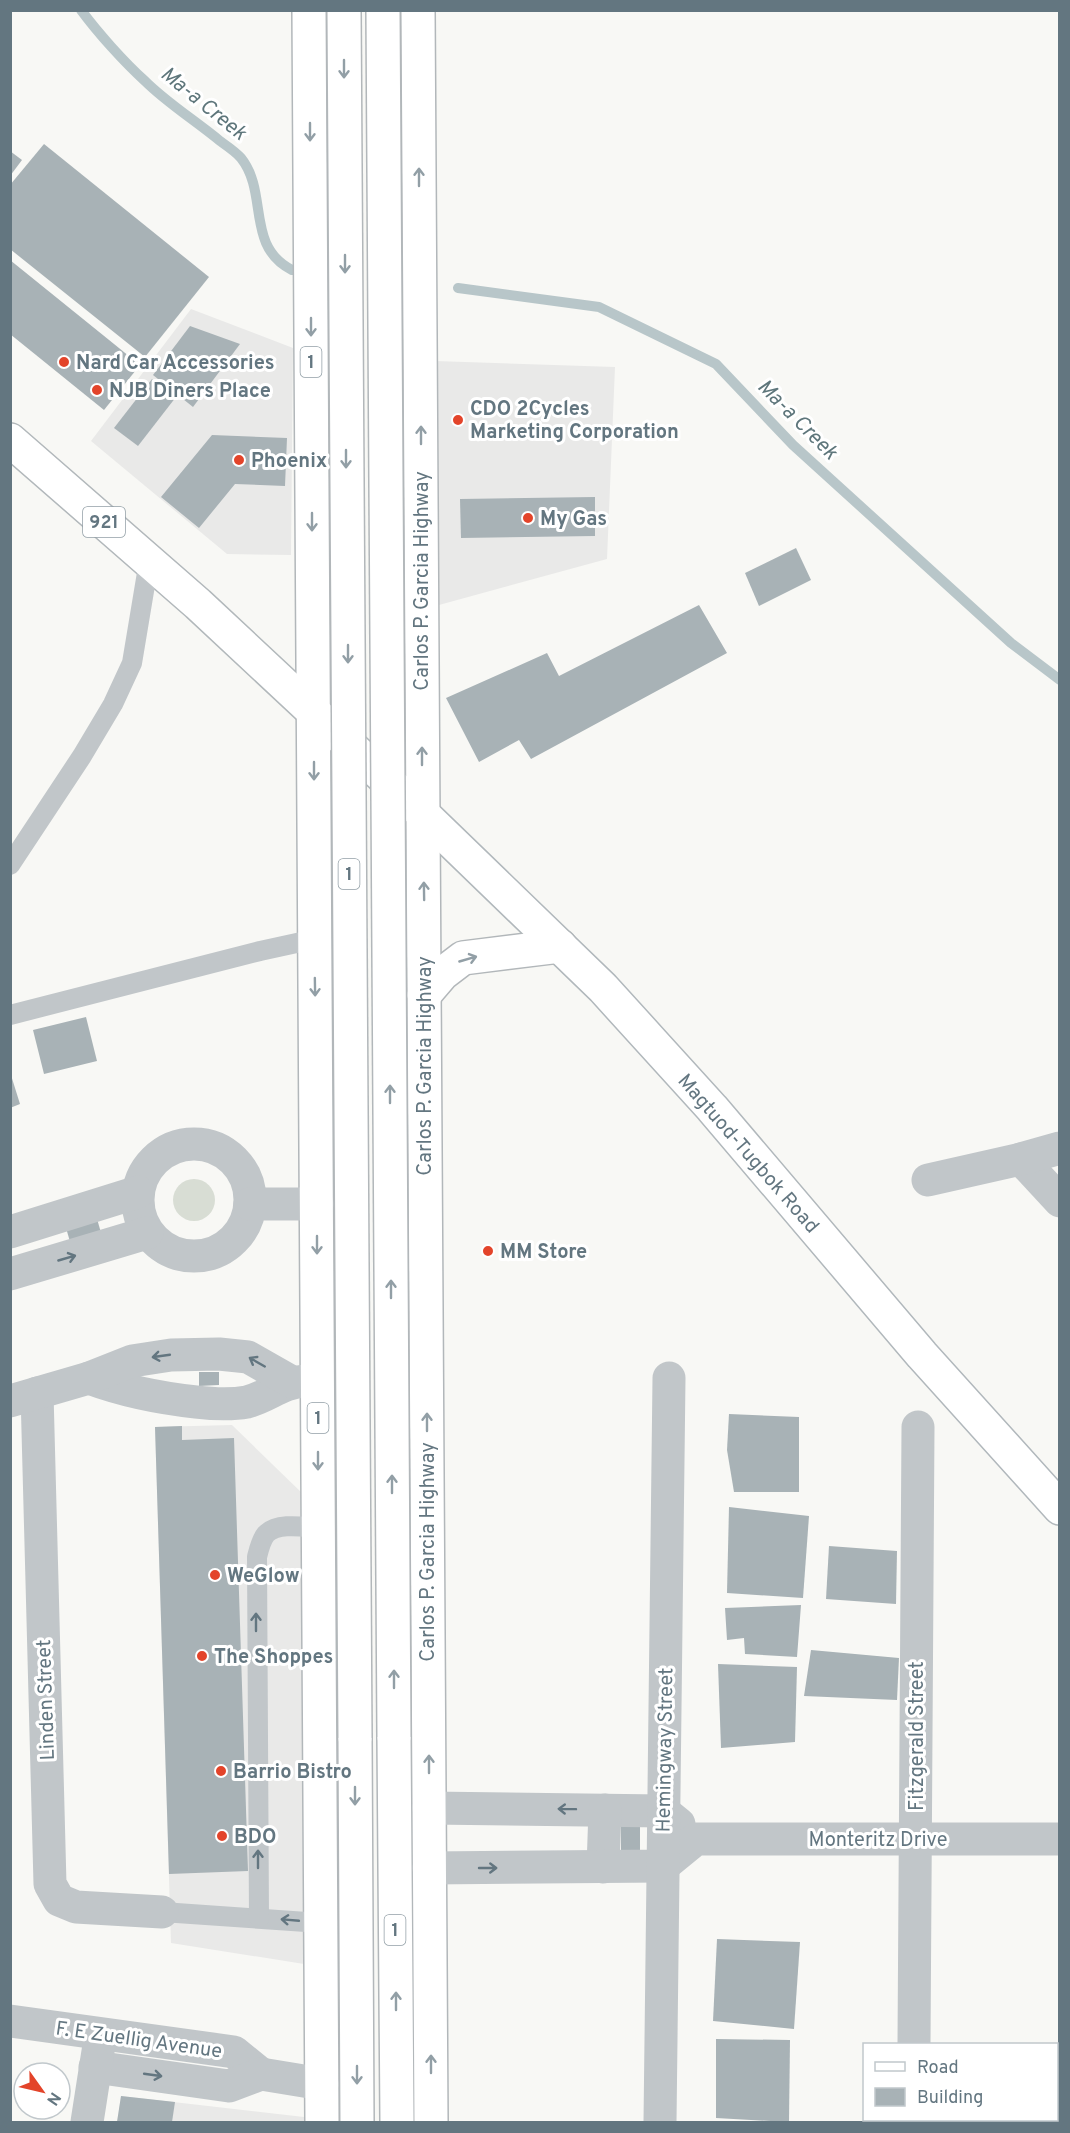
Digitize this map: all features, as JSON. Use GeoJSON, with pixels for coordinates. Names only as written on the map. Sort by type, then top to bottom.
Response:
{"type":"FeatureCollection","features":[{"type":"Feature","properties":{"kind":"main road","name":"1"},"geometry":{"type":"LineString","coordinates":[[344,10],[357,2122]]}},
{"type":"Feature","properties":{"kind":"main road","name":"Carlos P. Garcia Highway"},"geometry":{"type":"LineString","coordinates":[[383,10],[396,2122]]}},
{"type":"Feature","properties":{"kind":"main road","name":"Carlos P. Garcia Highway"},"geometry":{"type":"LineString","coordinates":[[418,21],[431,2122]]}},
{"type":"Feature","properties":{"kind":"main road"},"geometry":{"type":"LineString","coordinates":[[309,22],[418,21]]}},
{"type":"Feature","properties":{"kind":"main road","name":"1"},"geometry":{"type":"LineString","coordinates":[[309,22],[317,1204],[304,1382],[319,1528],[322,2122]]}},
{"type":"Feature","properties":{"kind":"main road"},"geometry":{"type":"LineString","coordinates":[[310,226],[419,224]]}},
{"type":"Feature","properties":{"kind":"main road"},"geometry":{"type":"LineString","coordinates":[[312,400],[420,398]]}},
{"type":"Feature","properties":{"kind":"main road","name":"921"},"geometry":{"type":"LineString","coordinates":[[10,440],[198,604],[314,713]]}},
{"type":"Feature","properties":{"kind":"main road"},"geometry":{"type":"LineString","coordinates":[[313,565],[421,564]]}},
{"type":"Feature","properties":{"kind":"main road","name":"Magtuod-Tugbok Road"},"geometry":{"type":"LineString","coordinates":[[314,713],[423,814],[603,988],[704,1100],[864,1289],[1059,1508]]}},
{"type":"Feature","properties":{"kind":"main road"},"geometry":{"type":"LineString","coordinates":[[315,939],[423,938]]}},
{"type":"Feature","properties":{"kind":"main road"},"geometry":{"type":"LineString","coordinates":[[424,995],[442,974],[463,958],[560,946]]}},
{"type":"Feature","properties":{"kind":"main road"},"geometry":{"type":"LineString","coordinates":[[316,1058],[425,1057]]}},
{"type":"Feature","properties":{"kind":"main road"},"geometry":{"type":"LineString","coordinates":[[317,1204],[425,1203]]}},
{"type":"Feature","properties":{"kind":"main road"},"geometry":{"type":"LineString","coordinates":[[304,1382],[426,1380]]}},
{"type":"Feature","properties":{"kind":"main road"},"geometry":{"type":"LineString","coordinates":[[319,1646],[428,1644]]}},
{"type":"Feature","properties":{"kind":"street"},"geometry":{"type":"LineString","coordinates":[[190,1144],[210,1146],[227,1154],[241,1167],[249,1185],[250,1204],[246,1224],[235,1240],[218,1252],[199,1257],[180,1256],[161,1248],[147,1233],[141,1220],[138,1192],[144,1174],[156,1159],[172,1148],[190,1144]]}},
{"type":"Feature","properties":{"kind":"street"},"geometry":{"type":"LineString","coordinates":[[928,1180],[1059,1148]]}},
{"type":"Feature","properties":{"kind":"street"},"geometry":{"type":"LineString","coordinates":[[1021,1159],[1059,1201]]}},
{"type":"Feature","properties":{"kind":"street"},"geometry":{"type":"LineString","coordinates":[[138,1192],[15,1230],[21,1271],[147,1233]]}},
{"type":"Feature","properties":{"kind":"street"},"geometry":{"type":"LineString","coordinates":[[250,1204],[317,1204]]}},
{"type":"Feature","properties":{"kind":"street"},"geometry":{"type":"LineString","coordinates":[[24,1397],[89,1378],[112,1368],[171,1355],[219,1354],[248,1357],[304,1382]]}},
{"type":"Feature","properties":{"kind":"street"},"geometry":{"type":"LineString","coordinates":[[89,1378],[127,1391],[169,1399],[218,1404],[248,1402],[304,1382]]}},
{"type":"Feature","properties":{"kind":"street","name":"Hemingway Street"},"geometry":{"type":"LineString","coordinates":[[660,2122],[669,1378]]}},
{"type":"Feature","properties":{"kind":"street","name":"Linden Street"},"geometry":{"type":"LineString","coordinates":[[24,1397],[50,1884],[60,1900],[76,1907],[162,1912]]}},
{"type":"Feature","properties":{"kind":"street","name":"Fitzgerald Street"},"geometry":{"type":"LineString","coordinates":[[914,2043],[918,1426]]}},
{"type":"Feature","properties":{"kind":"street"},"geometry":{"type":"LineString","coordinates":[[429,1808],[663,1811],[696,1839],[663,1866],[429,1868]]}},
{"type":"Feature","properties":{"kind":"street"},"geometry":{"type":"LineString","coordinates":[[603,1867],[604,1810]]}},
{"type":"Feature","properties":{"kind":"street","name":"Monteritz Drive"},"geometry":{"type":"LineString","coordinates":[[696,1839],[1059,1839]]}},
{"type":"Feature","properties":{"kind":"street","name":"F. E Zuellig Avenue"},"geometry":{"type":"LineString","coordinates":[[10,2021],[234,2052],[261,2074],[322,2084]]}},
{"type":"Feature","properties":{"kind":"street"},"geometry":{"type":"LineString","coordinates":[[87,2122],[100,2034]]}},
{"type":"Feature","properties":{"kind":"street","name":"F. E Zuellig Avenue"},"geometry":{"type":"LineString","coordinates":[[95,2067],[229,2086],[261,2074]]}},
{"type":"Feature","properties":{"kind":"lane"},"geometry":{"type":"LineString","coordinates":[[10,865],[82,756],[113,704],[132,663],[149,561]]}},
{"type":"Feature","properties":{"kind":"lane"},"geometry":{"type":"LineString","coordinates":[[10,1015],[315,939]]}},
{"type":"Feature","properties":{"kind":"lane"},"geometry":{"type":"LineString","coordinates":[[259,1918],[257,1557],[266,1534],[273,1530],[283,1527],[319,1528]]}},
{"type":"Feature","properties":{"kind":"lane"},"geometry":{"type":"LineString","coordinates":[[162,1912],[321,1923]]}},
{"type":"Feature","properties":{"kind":"shaded area"},"geometry":{"type":"Polygon","coordinates":[[[191,309],[293,348],[291,555],[227,554],[91,441],[191,309]]]}},
{"type":"Feature","properties":{"kind":"shaded area"},"geometry":{"type":"Polygon","coordinates":[[[435,361],[615,367],[607,559],[439,605],[435,361]]]}},
{"type":"Feature","properties":{"kind":"shaded area"},"geometry":{"type":"Polygon","coordinates":[[[194,1179],[202,1180],[209,1185],[214,1192],[214,1208],[209,1215],[202,1220],[194,1221],[186,1220],[179,1215],[174,1208],[173,1200],[174,1192],[179,1185],[186,1180],[194,1179]]]}},
{"type":"Feature","properties":{"kind":"shaded area"},"geometry":{"type":"Polygon","coordinates":[[[232,1425],[304,1495],[304,1964],[171,1943],[155,1427],[232,1425]]]}},
{"type":"Feature","properties":{"kind":"shaded area"},"geometry":{"type":"Polygon","coordinates":[[[121,2096],[304,2117],[305,2122],[117,2122],[121,2096]]]}},
{"type":"Feature","properties":{"kind":"building"},"geometry":{"type":"Polygon","coordinates":[[[44,144],[209,277],[145,357],[10,249],[10,185],[44,144]]]}},
{"type":"Feature","properties":{"kind":"building"},"geometry":{"type":"Polygon","coordinates":[[[10,151],[22,160],[10,176],[10,151]]]}},
{"type":"Feature","properties":{"kind":"building"},"geometry":{"type":"Polygon","coordinates":[[[10,260],[140,365],[104,410],[10,334],[10,260]]]}},
{"type":"Feature","properties":{"kind":"building"},"geometry":{"type":"Polygon","coordinates":[[[190,326],[240,344],[193,407],[153,375],[190,326]]]}},
{"type":"Feature","properties":{"kind":"building"},"geometry":{"type":"Polygon","coordinates":[[[152,379],[176,397],[138,446],[114,428],[152,379]]]}},
{"type":"Feature","properties":{"kind":"building","name":"Phoenix"},"geometry":{"type":"Polygon","coordinates":[[[212,435],[287,438],[285,486],[235,484],[199,528],[161,497],[212,435]]]}},
{"type":"Feature","properties":{"kind":"building","name":"My Gas"},"geometry":{"type":"Polygon","coordinates":[[[595,497],[595,536],[461,538],[460,499],[595,497]]]}},
{"type":"Feature","properties":{"kind":"building"},"geometry":{"type":"Polygon","coordinates":[[[796,548],[811,580],[759,606],[745,573],[796,548]]]}},
{"type":"Feature","properties":{"kind":"building"},"geometry":{"type":"Polygon","coordinates":[[[699,605],[727,653],[531,759],[519,740],[479,762],[446,698],[547,653],[559,676],[699,605]]]}},
{"type":"Feature","properties":{"kind":"building"},"geometry":{"type":"Polygon","coordinates":[[[86,1017],[97,1061],[44,1074],[33,1030],[86,1017]]]}},
{"type":"Feature","properties":{"kind":"building"},"geometry":{"type":"Polygon","coordinates":[[[10,1072],[20,1104],[10,1108],[10,1072]]]}},
{"type":"Feature","properties":{"kind":"building"},"geometry":{"type":"Polygon","coordinates":[[[97,1219],[102,1236],[71,1245],[66,1228],[97,1219]]]}},
{"type":"Feature","properties":{"kind":"building"},"geometry":{"type":"Polygon","coordinates":[[[199,1372],[219,1372],[219,1385],[199,1386],[199,1372]]]}},
{"type":"Feature","properties":{"kind":"building"},"geometry":{"type":"Polygon","coordinates":[[[729,1414],[799,1417],[799,1492],[734,1492],[727,1450],[729,1414]]]}},
{"type":"Feature","properties":{"kind":"building","name":"The Shoppes"},"geometry":{"type":"Polygon","coordinates":[[[182,1426],[182,1440],[234,1438],[248,1871],[169,1874],[155,1427],[182,1426]]]}},
{"type":"Feature","properties":{"kind":"building"},"geometry":{"type":"Polygon","coordinates":[[[729,1507],[809,1516],[803,1598],[727,1593],[729,1507]]]}},
{"type":"Feature","properties":{"kind":"building"},"geometry":{"type":"Polygon","coordinates":[[[829,1546],[897,1551],[896,1604],[826,1599],[829,1546]]]}},
{"type":"Feature","properties":{"kind":"building"},"geometry":{"type":"Polygon","coordinates":[[[801,1605],[797,1657],[745,1654],[744,1638],[727,1640],[725,1608],[801,1605]]]}},
{"type":"Feature","properties":{"kind":"building"},"geometry":{"type":"Polygon","coordinates":[[[811,1650],[899,1658],[897,1700],[804,1696],[811,1650]]]}},
{"type":"Feature","properties":{"kind":"building"},"geometry":{"type":"Polygon","coordinates":[[[718,1664],[797,1667],[795,1742],[721,1748],[718,1664]]]}},
{"type":"Feature","properties":{"kind":"building"},"geometry":{"type":"Polygon","coordinates":[[[621,1825],[640,1825],[640,1852],[621,1852],[621,1825]]]}},
{"type":"Feature","properties":{"kind":"building"},"geometry":{"type":"Polygon","coordinates":[[[717,1939],[800,1942],[794,2029],[713,2021],[717,1939]]]}},
{"type":"Feature","properties":{"kind":"building"},"geometry":{"type":"Polygon","coordinates":[[[716,2039],[790,2040],[789,2122],[716,2118],[716,2039]]]}},
{"type":"Feature","properties":{"kind":"building"},"geometry":{"type":"Polygon","coordinates":[[[121,2096],[175,2102],[172,2122],[117,2122],[121,2096]]]}},
{"type":"Feature","properties":{"kind":"waterway","name":"Ma-a Creek"},"geometry":{"type":"LineString","coordinates":[[81,10],[112,47],[154,89],[241,158],[254,187],[259,218],[268,247],[277,260],[292,270]]}},
{"type":"Feature","properties":{"kind":"waterway","name":"Ma-a Creek"},"geometry":{"type":"LineString","coordinates":[[458,288],[599,307],[716,364],[793,445],[1011,643],[1060,680]]}},
{"type":"Feature","properties":{"kind":"place","name":"Nard Car Accessories"},"geometry":{"type":"Point","coordinates":[64,362]}},
{"type":"Feature","properties":{"kind":"place","name":"NJB Diners Place"},"geometry":{"type":"Point","coordinates":[97,390]}},
{"type":"Feature","properties":{"kind":"place","name":"CDO 2Cycles Marketing Corporation"},"geometry":{"type":"Point","coordinates":[458,420]}},
{"type":"Feature","properties":{"kind":"place","name":"Phoenix"},"geometry":{"type":"Point","coordinates":[239,460]}},
{"type":"Feature","properties":{"kind":"place","name":"My Gas"},"geometry":{"type":"Point","coordinates":[528,518]}},
{"type":"Feature","properties":{"kind":"place","name":"MM Store"},"geometry":{"type":"Point","coordinates":[488,1251]}},
{"type":"Feature","properties":{"kind":"place","name":"WeGlow"},"geometry":{"type":"Point","coordinates":[215,1575]}},
{"type":"Feature","properties":{"kind":"place","name":"The Shoppes"},"geometry":{"type":"Point","coordinates":[202,1656]}},
{"type":"Feature","properties":{"kind":"place","name":"Barrio Bistro"},"geometry":{"type":"Point","coordinates":[221,1771]}},
{"type":"Feature","properties":{"kind":"place","name":"BDO"},"geometry":{"type":"Point","coordinates":[222,1836]}}]}
